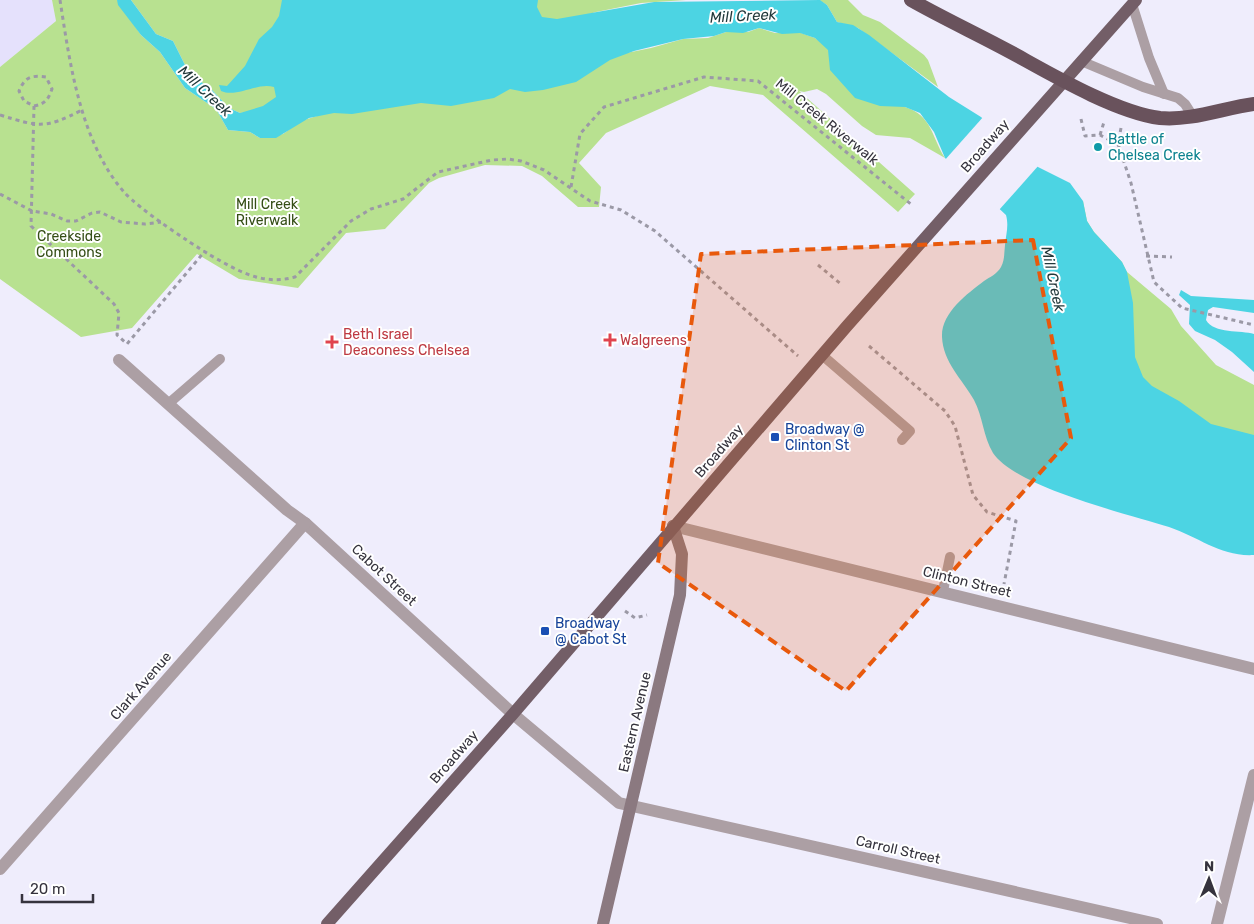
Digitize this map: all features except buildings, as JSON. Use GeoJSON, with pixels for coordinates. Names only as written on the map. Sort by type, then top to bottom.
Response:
{"type":"FeatureCollection","features":[{"type":"Feature","properties":{"kind":"highway"},"geometry":{"type":"LineString","coordinates":[[911,0],[1064,80],[1135,112],[1166,118],[1254,104]]}},
{"type":"Feature","properties":{"kind":"main road","name":"Broadway"},"geometry":{"type":"LineString","coordinates":[[327,924],[513,714],[822,355],[1134,2]]}},
{"type":"Feature","properties":{"kind":"main road","name":"Eastern Avenue"},"geometry":{"type":"LineString","coordinates":[[603,924],[680,595],[682,554],[673,526]]}},
{"type":"Feature","properties":{"kind":"street","name":"Cabot Street"},"geometry":{"type":"LineString","coordinates":[[119,360],[286,510],[305,523],[513,714],[619,803],[632,806]]}},
{"type":"Feature","properties":{"kind":"street","name":"Clark Avenue"},"geometry":{"type":"LineString","coordinates":[[0,869],[305,523]]}},
{"type":"Feature","properties":{"kind":"street","name":"Clinton Street"},"geometry":{"type":"LineString","coordinates":[[673,526],[1254,669]]}},
{"type":"Feature","properties":{"kind":"street"},"geometry":{"type":"LineString","coordinates":[[1217,924],[1254,775]]}},
{"type":"Feature","properties":{"kind":"street","name":"Carroll Street"},"geometry":{"type":"LineString","coordinates":[[632,806],[1157,924]]}},
{"type":"Feature","properties":{"kind":"lane"},"geometry":{"type":"LineString","coordinates":[[1134,2],[1149,58],[1164,94]]}},
{"type":"Feature","properties":{"kind":"lane"},"geometry":{"type":"LineString","coordinates":[[1081,61],[1182,101],[1192,115]]}},
{"type":"Feature","properties":{"kind":"lane"},"geometry":{"type":"LineString","coordinates":[[822,355],[910,431],[902,440]]}},
{"type":"Feature","properties":{"kind":"lane"},"geometry":{"type":"LineString","coordinates":[[168,404],[220,360]]}},
{"type":"Feature","properties":{"kind":"lane"},"geometry":{"type":"LineString","coordinates":[[938,590],[950,557]]}},
{"type":"Feature","properties":{"kind":"path"},"geometry":{"type":"LineString","coordinates":[[60,0],[72,73],[82,110],[111,174],[125,194],[204,251],[254,277],[284,280],[295,277],[351,221],[384,203],[403,199],[438,172],[492,160],[508,159],[522,161],[544,170],[590,201],[621,210],[655,231],[745,312],[812,367]]}},
{"type":"Feature","properties":{"kind":"path"},"geometry":{"type":"LineString","coordinates":[[33,75],[46,77],[52,89],[44,104],[34,106],[24,101],[19,91],[24,80],[33,75]]}},
{"type":"Feature","properties":{"kind":"path","name":"Mill Creek Riverwalk"},"geometry":{"type":"LineString","coordinates":[[571,187],[580,134],[604,108],[704,76],[758,81],[912,205]]}},
{"type":"Feature","properties":{"kind":"path"},"geometry":{"type":"LineString","coordinates":[[34,106],[31,226],[114,304],[119,313],[118,335],[127,344],[204,251]]}},
{"type":"Feature","properties":{"kind":"path"},"geometry":{"type":"LineString","coordinates":[[0,115],[35,126],[60,121],[82,110]]}},
{"type":"Feature","properties":{"kind":"path"},"geometry":{"type":"LineString","coordinates":[[1081,119],[1085,136],[1100,135],[1118,144]]}},
{"type":"Feature","properties":{"kind":"path"},"geometry":{"type":"LineString","coordinates":[[1100,135],[1104,122]]}},
{"type":"Feature","properties":{"kind":"path"},"geometry":{"type":"LineString","coordinates":[[1121,128],[1118,144],[1131,183],[1146,256],[1154,282],[1171,300],[1182,308],[1254,325]]}},
{"type":"Feature","properties":{"kind":"path"},"geometry":{"type":"LineString","coordinates":[[0,194],[32,211],[51,214],[66,221],[76,221],[92,212],[100,212],[122,222],[145,224],[162,222]]}},
{"type":"Feature","properties":{"kind":"path"},"geometry":{"type":"LineString","coordinates":[[1146,256],[1172,257]]}},
{"type":"Feature","properties":{"kind":"path"},"geometry":{"type":"LineString","coordinates":[[818,265],[842,285]]}},
{"type":"Feature","properties":{"kind":"path"},"geometry":{"type":"LineString","coordinates":[[869,346],[945,411],[955,426],[973,495],[987,512],[1016,521],[1004,584]]}},
{"type":"Feature","properties":{"kind":"path"},"geometry":{"type":"LineString","coordinates":[[625,611],[635,618],[646,615]]}},
{"type":"Feature","properties":{"kind":"highlighted area"},"geometry":{"type":"Polygon","coordinates":[[[1033,240],[1071,438],[846,691],[658,563],[701,254],[1033,240]]]}},
{"type":"Feature","properties":{"kind":"shaded area"},"geometry":{"type":"Polygon","coordinates":[[[0,0],[52,0],[56,21],[0,67],[0,0]]]}},
{"type":"Feature","properties":{"kind":"green space","name":"Creekside Commons"},"geometry":{"type":"Polygon","coordinates":[[[52,0],[117,0],[141,35],[160,52],[185,88],[216,109],[228,130],[250,132],[260,138],[283,134],[301,121],[320,115],[651,48],[683,39],[708,38],[726,32],[748,32],[759,28],[775,33],[801,33],[815,38],[905,107],[921,116],[930,128],[945,158],[910,138],[876,135],[862,126],[826,94],[817,89],[804,92],[799,91],[915,194],[898,212],[763,95],[710,86],[606,133],[579,163],[601,187],[599,207],[578,207],[542,176],[522,166],[485,165],[439,178],[429,183],[385,229],[346,233],[298,288],[239,279],[197,254],[132,328],[81,337],[0,279],[0,67],[56,21],[52,0]]]}},
{"type":"Feature","properties":{"kind":"green space"},"geometry":{"type":"Polygon","coordinates":[[[131,0],[686,0],[641,3],[596,12],[282,109],[240,113],[229,108],[212,90],[189,73],[173,41],[156,34],[131,0]]]}},
{"type":"Feature","properties":{"kind":"green space"},"geometry":{"type":"Polygon","coordinates":[[[819,0],[848,0],[863,15],[880,22],[924,55],[928,60],[938,87],[858,28],[837,22],[827,5],[819,0]]]}},
{"type":"Feature","properties":{"kind":"green space"},"geometry":{"type":"Polygon","coordinates":[[[1083,201],[1087,221],[1094,232],[1122,262],[1127,272],[1171,309],[1181,326],[1216,365],[1254,385],[1254,506],[1134,443],[1049,206],[1083,201]]]}},
{"type":"Feature","properties":{"kind":"water","name":"Mill Creek"},"geometry":{"type":"Polygon","coordinates":[[[117,0],[131,0],[156,34],[173,41],[189,73],[212,90],[229,108],[240,113],[263,106],[276,97],[274,87],[261,86],[227,93],[221,91],[219,85],[227,86],[245,66],[259,39],[272,27],[279,16],[282,0],[538,0],[537,7],[542,17],[557,19],[654,2],[820,0],[827,5],[837,22],[853,25],[869,35],[949,97],[981,117],[1038,167],[1070,183],[1083,201],[1087,221],[1094,232],[1122,262],[1127,272],[1133,303],[1135,357],[1143,377],[1152,386],[1179,401],[1211,424],[1254,435],[1254,555],[1242,555],[1221,550],[1169,527],[1102,507],[1048,488],[1025,478],[1006,466],[993,453],[977,406],[949,362],[942,337],[943,328],[950,312],[970,292],[1001,267],[1004,259],[1007,230],[1006,215],[945,158],[934,132],[920,113],[905,107],[880,106],[855,98],[830,70],[828,50],[815,38],[800,33],[782,34],[759,28],[743,33],[726,32],[714,36],[683,39],[634,51],[610,60],[576,82],[543,90],[525,92],[510,89],[494,98],[451,106],[421,103],[352,114],[334,113],[309,118],[276,138],[260,138],[250,132],[228,130],[216,109],[185,88],[160,52],[141,35],[118,5],[117,0]]]}},
{"type":"Feature","properties":{"kind":"water"},"geometry":{"type":"Polygon","coordinates":[[[1181,290],[1191,296],[1254,300],[1254,313],[1213,307],[1208,310],[1206,320],[1215,328],[1221,330],[1254,334],[1254,372],[1232,352],[1215,340],[1195,331],[1189,324],[1190,305],[1179,295],[1181,290]]]}},
{"type":"Feature","properties":{"kind":"pier"},"geometry":{"type":"Polygon","coordinates":[[[984,116],[1039,165],[999,210],[944,161],[984,116]]]}},
{"type":"Feature","properties":{"kind":"place","name":"Battle of Chelsea Creek"},"geometry":{"type":"Point","coordinates":[1098,147]}},
{"type":"Feature","properties":{"kind":"place","name":"Walgreens"},"geometry":{"type":"Point","coordinates":[610,340]}},
{"type":"Feature","properties":{"kind":"place","name":"Beth Israel Deaconess Chelsea"},"geometry":{"type":"Point","coordinates":[332,342]}},
{"type":"Feature","properties":{"kind":"place","name":"Broadway @ Clinton St"},"geometry":{"type":"Point","coordinates":[775,437]}},
{"type":"Feature","properties":{"kind":"place","name":"Broadway @ Cabot St"},"geometry":{"type":"Point","coordinates":[545,631]}}]}
